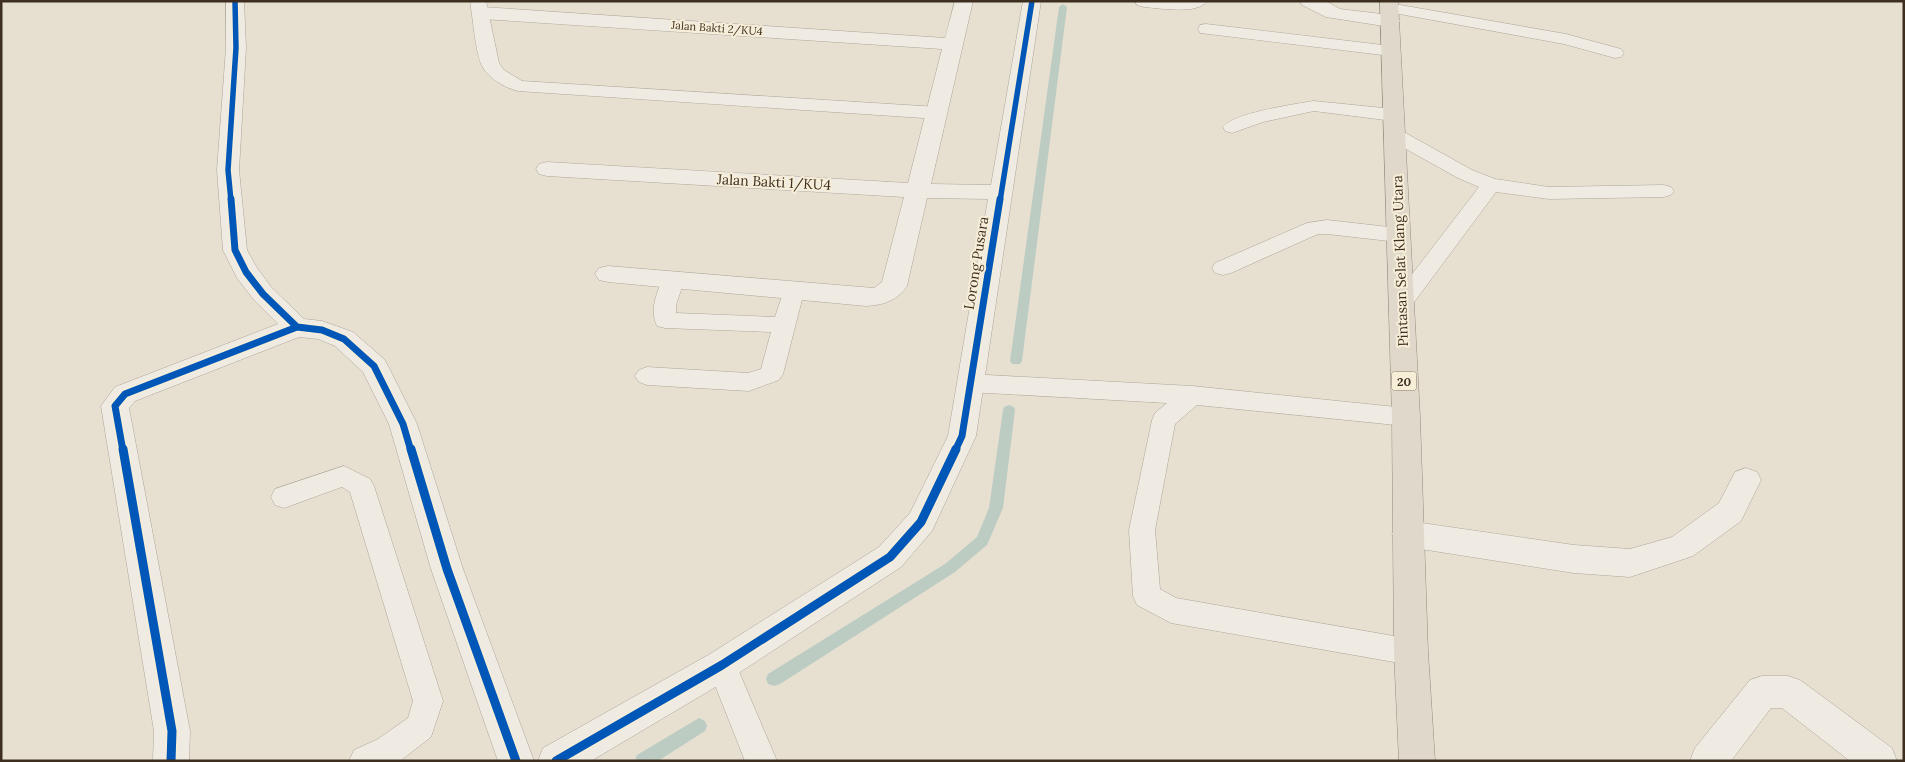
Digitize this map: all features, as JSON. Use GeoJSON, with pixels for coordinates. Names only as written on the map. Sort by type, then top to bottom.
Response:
{"type":"FeatureCollection","features":[{"type":"Feature","properties":{"kind":"highway","name":"Pintasan Selat Klang Utara"},"geometry":{"type":"LineString","coordinates":[[1389,10],[1406,417],[1411,652],[1417,761]]}},
{"type":"Feature","properties":{"kind":"street"},"geometry":{"type":"LineString","coordinates":[[235,1],[236,48],[228,170],[234,250],[246,272],[297,327]]}},
{"type":"Feature","properties":{"kind":"street"},"geometry":{"type":"LineString","coordinates":[[608,274],[793,292],[866,297],[880,296],[894,286],[964,1]]}},
{"type":"Feature","properties":{"kind":"street","name":"Lorong Pusara"},"geometry":{"type":"LineString","coordinates":[[556,761],[722,665],[890,557],[921,522],[962,436],[969,383],[1032,1]]}},
{"type":"Feature","properties":{"kind":"street"},"geometry":{"type":"LineString","coordinates":[[1144,1],[1177,4],[1190,4],[1198,1]]}},
{"type":"Feature","properties":{"kind":"street"},"geometry":{"type":"LineString","coordinates":[[1309,1],[1318,3],[1324,10],[1335,14],[1389,10]]}},
{"type":"Feature","properties":{"kind":"street","name":"Jalan Bakti 2/KU4"},"geometry":{"type":"LineString","coordinates":[[480,7],[953,44]]}},
{"type":"Feature","properties":{"kind":"street","name":"Jalan Bakti 1/KU4"},"geometry":{"type":"LineString","coordinates":[[547,169],[916,191],[1000,192]]}},
{"type":"Feature","properties":{"kind":"street"},"geometry":{"type":"LineString","coordinates":[[170,761],[172,731],[115,406],[125,394],[297,327],[322,330],[344,339],[374,366],[403,424],[447,569],[516,761]]}},
{"type":"Feature","properties":{"kind":"street"},"geometry":{"type":"LineString","coordinates":[[1408,534],[1574,559],[1630,563],[1682,546],[1730,512],[1746,480]]}},
{"type":"Feature","properties":{"kind":"street"},"geometry":{"type":"LineString","coordinates":[[1708,761],[1762,692],[1788,692],[1879,761]]}},
{"type":"Feature","properties":{"kind":"lane"},"geometry":{"type":"LineString","coordinates":[[480,7],[490,64],[498,74],[518,86],[938,113]]}},
{"type":"Feature","properties":{"kind":"lane"},"geometry":{"type":"LineString","coordinates":[[1389,10],[1566,39],[1615,53]]}},
{"type":"Feature","properties":{"kind":"lane"},"geometry":{"type":"LineString","coordinates":[[1206,29],[1391,51]]}},
{"type":"Feature","properties":{"kind":"lane"},"geometry":{"type":"LineString","coordinates":[[1232,127],[1258,118],[1314,106],[1394,125],[1465,174],[1491,185],[1549,193],[1664,191]]}},
{"type":"Feature","properties":{"kind":"lane"},"geometry":{"type":"LineString","coordinates":[[1401,304],[1491,185]]}},
{"type":"Feature","properties":{"kind":"lane"},"geometry":{"type":"LineString","coordinates":[[1223,268],[1314,228],[1327,227],[1398,236]]}},
{"type":"Feature","properties":{"kind":"lane"},"geometry":{"type":"LineString","coordinates":[[673,281],[665,305],[665,320],[784,325]]}},
{"type":"Feature","properties":{"kind":"lane"},"geometry":{"type":"LineString","coordinates":[[648,376],[749,382],[771,374],[793,292]]}},
{"type":"Feature","properties":{"kind":"lane"},"geometry":{"type":"LineString","coordinates":[[969,383],[1192,395],[1406,417]]}},
{"type":"Feature","properties":{"kind":"lane"},"geometry":{"type":"LineString","coordinates":[[1192,395],[1164,420],[1142,530],[1147,596],[1171,610],[1411,652]]}},
{"type":"Feature","properties":{"kind":"lane"},"geometry":{"type":"LineString","coordinates":[[284,497],[344,476],[361,486],[428,701],[420,726],[389,750],[365,761]]}},
{"type":"Feature","properties":{"kind":"lane"},"geometry":{"type":"LineString","coordinates":[[722,665],[761,761]]}},
{"type":"Feature","properties":{"kind":"waterway"},"geometry":{"type":"LineString","coordinates":[[1016,361],[1063,7]]}},
{"type":"Feature","properties":{"kind":"waterway"},"geometry":{"type":"LineString","coordinates":[[774,679],[950,568],[982,541],[996,508],[1009,410]]}},
{"type":"Feature","properties":{"kind":"waterway"},"geometry":{"type":"LineString","coordinates":[[643,761],[699,726]]}},
{"type":"Feature","properties":{"kind":"cycle path"},"geometry":{"type":"LineString","coordinates":[[235,1],[236,48],[228,170],[235,250],[246,272],[263,294],[297,327],[322,330],[344,339],[374,366],[403,424],[447,569],[516,761]]}},
{"type":"Feature","properties":{"kind":"cycle path"},"geometry":{"type":"LineString","coordinates":[[556,761],[722,665],[890,557],[921,522],[962,436],[1032,1]]}},
{"type":"Feature","properties":{"kind":"cycle path"},"geometry":{"type":"LineString","coordinates":[[171,761],[172,731],[115,406],[125,394],[297,327]]}}]}
